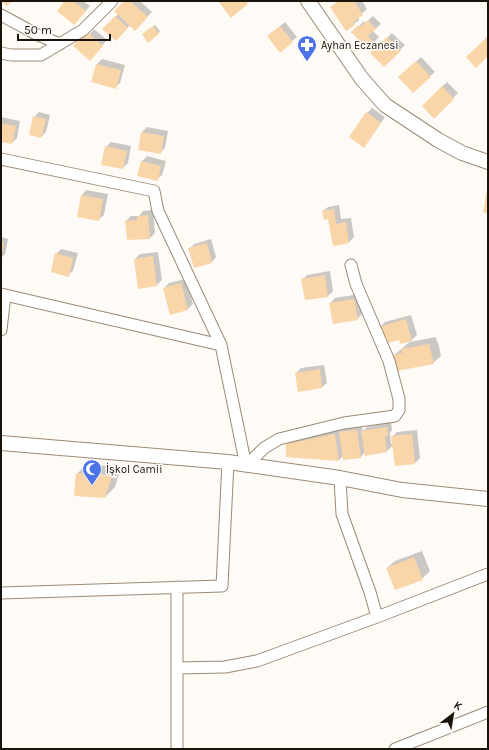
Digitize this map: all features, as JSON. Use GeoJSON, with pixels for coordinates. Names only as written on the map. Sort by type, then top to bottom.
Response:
{"type":"FeatureCollection","features":[{"type":"Feature","properties":{"kind":"street"},"geometry":{"type":"LineString","coordinates":[[1,53],[11,55],[41,55],[83,30],[112,1]]}},
{"type":"Feature","properties":{"kind":"street"},"geometry":{"type":"LineString","coordinates":[[309,1],[362,79],[385,105],[438,140],[462,153],[488,162]]}},
{"type":"Feature","properties":{"kind":"street"},"geometry":{"type":"LineString","coordinates":[[1,15],[38,35],[60,44]]}},
{"type":"Feature","properties":{"kind":"street"},"geometry":{"type":"LineString","coordinates":[[1,159],[154,191],[158,211],[221,345],[246,466]]}},
{"type":"Feature","properties":{"kind":"street"},"geometry":{"type":"LineString","coordinates":[[246,466],[264,448],[279,439],[344,422],[395,416],[400,410],[399,399],[388,361],[356,284],[351,265]]}},
{"type":"Feature","properties":{"kind":"street"},"geometry":{"type":"LineString","coordinates":[[1,330],[3,295],[221,345]]}},
{"type":"Feature","properties":{"kind":"street"},"geometry":{"type":"LineString","coordinates":[[1,443],[228,462],[246,466],[340,478],[402,490],[488,499]]}},
{"type":"Feature","properties":{"kind":"street"},"geometry":{"type":"LineString","coordinates":[[1,593],[222,586],[228,462]]}},
{"type":"Feature","properties":{"kind":"street"},"geometry":{"type":"LineString","coordinates":[[340,478],[342,514],[370,592],[377,617]]}},
{"type":"Feature","properties":{"kind":"street"},"geometry":{"type":"LineString","coordinates":[[177,668],[225,666],[256,662],[488,574]]}},
{"type":"Feature","properties":{"kind":"street"},"geometry":{"type":"LineString","coordinates":[[177,587],[177,749]]}},
{"type":"Feature","properties":{"kind":"street"},"geometry":{"type":"LineString","coordinates":[[395,749],[488,712]]}},
{"type":"Feature","properties":{"kind":"building"},"geometry":{"type":"Polygon","coordinates":[[[2,1],[12,1],[7,6],[2,1]]]}},
{"type":"Feature","properties":{"kind":"building"},"geometry":{"type":"Polygon","coordinates":[[[65,1],[73,1],[86,11],[74,25],[57,11],[65,1]]]}},
{"type":"Feature","properties":{"kind":"building"},"geometry":{"type":"Polygon","coordinates":[[[124,1],[130,1],[148,17],[135,31],[114,11],[124,1]]]}},
{"type":"Feature","properties":{"kind":"building"},"geometry":{"type":"Polygon","coordinates":[[[218,1],[246,1],[248,4],[231,18],[218,1]]]}},
{"type":"Feature","properties":{"kind":"building"},"geometry":{"type":"Polygon","coordinates":[[[339,1],[354,1],[363,15],[353,22],[355,25],[346,31],[330,7],[339,1]]]}},
{"type":"Feature","properties":{"kind":"building"},"geometry":{"type":"Polygon","coordinates":[[[115,16],[128,28],[116,41],[102,29],[115,16]]]}},
{"type":"Feature","properties":{"kind":"building"},"geometry":{"type":"Polygon","coordinates":[[[368,20],[376,29],[368,36],[375,43],[368,49],[351,32],[358,25],[360,27],[368,20]]]}},
{"type":"Feature","properties":{"kind":"building"},"geometry":{"type":"Polygon","coordinates":[[[153,26],[159,34],[148,43],[142,34],[153,26]]]}},
{"type":"Feature","properties":{"kind":"building"},"geometry":{"type":"Polygon","coordinates":[[[280,26],[293,42],[280,53],[267,36],[280,26]]]}},
{"type":"Feature","properties":{"kind":"building"},"geometry":{"type":"Polygon","coordinates":[[[88,33],[103,46],[90,61],[73,46],[81,37],[84,39],[88,33]]]}},
{"type":"Feature","properties":{"kind":"building"},"geometry":{"type":"Polygon","coordinates":[[[387,37],[401,51],[384,67],[370,53],[387,37]]]}},
{"type":"Feature","properties":{"kind":"building"},"geometry":{"type":"Polygon","coordinates":[[[487,37],[488,56],[476,68],[466,57],[487,37]]]}},
{"type":"Feature","properties":{"kind":"building"},"geometry":{"type":"Polygon","coordinates":[[[416,61],[431,77],[413,93],[398,77],[416,61]]]}},
{"type":"Feature","properties":{"kind":"building"},"geometry":{"type":"Polygon","coordinates":[[[96,64],[121,70],[116,89],[91,82],[96,64]]]}},
{"type":"Feature","properties":{"kind":"building"},"geometry":{"type":"Polygon","coordinates":[[[442,86],[454,99],[434,119],[422,106],[442,86]]]}},
{"type":"Feature","properties":{"kind":"building"},"geometry":{"type":"Polygon","coordinates":[[[366,112],[381,123],[364,148],[349,137],[366,112]]]}},
{"type":"Feature","properties":{"kind":"building"},"geometry":{"type":"Polygon","coordinates":[[[33,116],[46,119],[41,138],[29,135],[33,116]]]}},
{"type":"Feature","properties":{"kind":"building"},"geometry":{"type":"Polygon","coordinates":[[[1,123],[16,126],[12,144],[1,142],[1,123]]]}},
{"type":"Feature","properties":{"kind":"building"},"geometry":{"type":"Polygon","coordinates":[[[141,132],[164,136],[161,154],[138,150],[141,132]]]}},
{"type":"Feature","properties":{"kind":"building"},"geometry":{"type":"Polygon","coordinates":[[[105,146],[127,151],[123,169],[101,165],[105,146]]]}},
{"type":"Feature","properties":{"kind":"building"},"geometry":{"type":"Polygon","coordinates":[[[141,161],[161,166],[158,181],[137,176],[141,161]]]}},
{"type":"Feature","properties":{"kind":"building"},"geometry":{"type":"Polygon","coordinates":[[[487,191],[488,192],[488,214],[483,212],[487,191]]]}},
{"type":"Feature","properties":{"kind":"building"},"geometry":{"type":"Polygon","coordinates":[[[81,195],[103,199],[99,221],[77,217],[81,195]]]}},
{"type":"Feature","properties":{"kind":"building"},"geometry":{"type":"Polygon","coordinates":[[[334,209],[336,224],[346,222],[349,243],[333,246],[328,219],[324,220],[322,211],[334,209]]]}},
{"type":"Feature","properties":{"kind":"building"},"geometry":{"type":"Polygon","coordinates":[[[148,215],[150,239],[127,240],[125,221],[137,220],[137,216],[148,215]]]}},
{"type":"Feature","properties":{"kind":"building"},"geometry":{"type":"Polygon","coordinates":[[[1,243],[4,243],[2,253],[1,253],[1,243]]]}},
{"type":"Feature","properties":{"kind":"building"},"geometry":{"type":"Polygon","coordinates":[[[207,243],[212,263],[194,268],[188,248],[207,243]]]}},
{"type":"Feature","properties":{"kind":"building"},"geometry":{"type":"Polygon","coordinates":[[[55,253],[73,258],[69,277],[51,272],[55,253]]]}},
{"type":"Feature","properties":{"kind":"building"},"geometry":{"type":"Polygon","coordinates":[[[153,256],[157,286],[138,289],[134,259],[153,256]]]}},
{"type":"Feature","properties":{"kind":"building"},"geometry":{"type":"Polygon","coordinates":[[[325,275],[328,297],[305,300],[301,279],[325,275]]]}},
{"type":"Feature","properties":{"kind":"building"},"geometry":{"type":"Polygon","coordinates":[[[181,283],[188,310],[170,315],[163,288],[181,283]]]}},
{"type":"Feature","properties":{"kind":"building"},"geometry":{"type":"Polygon","coordinates":[[[354,299],[358,320],[333,324],[329,303],[354,299]]]}},
{"type":"Feature","properties":{"kind":"building"},"geometry":{"type":"Polygon","coordinates":[[[406,319],[412,341],[400,344],[399,340],[388,343],[386,337],[382,338],[379,327],[406,319]]]}},
{"type":"Feature","properties":{"kind":"building"},"geometry":{"type":"Polygon","coordinates":[[[429,344],[434,364],[396,371],[393,355],[402,353],[401,349],[429,344]]]}},
{"type":"Feature","properties":{"kind":"building"},"geometry":{"type":"Polygon","coordinates":[[[320,369],[322,388],[298,392],[295,373],[320,369]]]}},
{"type":"Feature","properties":{"kind":"building"},"geometry":{"type":"Polygon","coordinates":[[[387,427],[388,435],[385,436],[387,452],[365,456],[361,431],[387,427]]]}},
{"type":"Feature","properties":{"kind":"building"},"geometry":{"type":"Polygon","coordinates":[[[357,430],[361,458],[343,460],[339,432],[357,430]]]}},
{"type":"Feature","properties":{"kind":"building"},"geometry":{"type":"Polygon","coordinates":[[[335,434],[339,461],[286,457],[286,444],[335,434]]]}},
{"type":"Feature","properties":{"kind":"building"},"geometry":{"type":"Polygon","coordinates":[[[412,434],[415,464],[395,466],[391,436],[412,434]]]}},
{"type":"Feature","properties":{"kind":"building","name":"İşkol Camii"},"geometry":{"type":"Polygon","coordinates":[[[76,473],[112,476],[105,498],[74,496],[76,473]]]}},
{"type":"Feature","properties":{"kind":"building"},"geometry":{"type":"Polygon","coordinates":[[[414,557],[423,580],[395,590],[386,568],[414,557]]]}},
{"type":"Feature","properties":{"kind":"place","name":"Ayhan Eczanesi"},"geometry":{"type":"Point","coordinates":[307,62]}},
{"type":"Feature","properties":{"kind":"place","name":"İşkol Camii"},"geometry":{"type":"Point","coordinates":[92,486]}}]}
